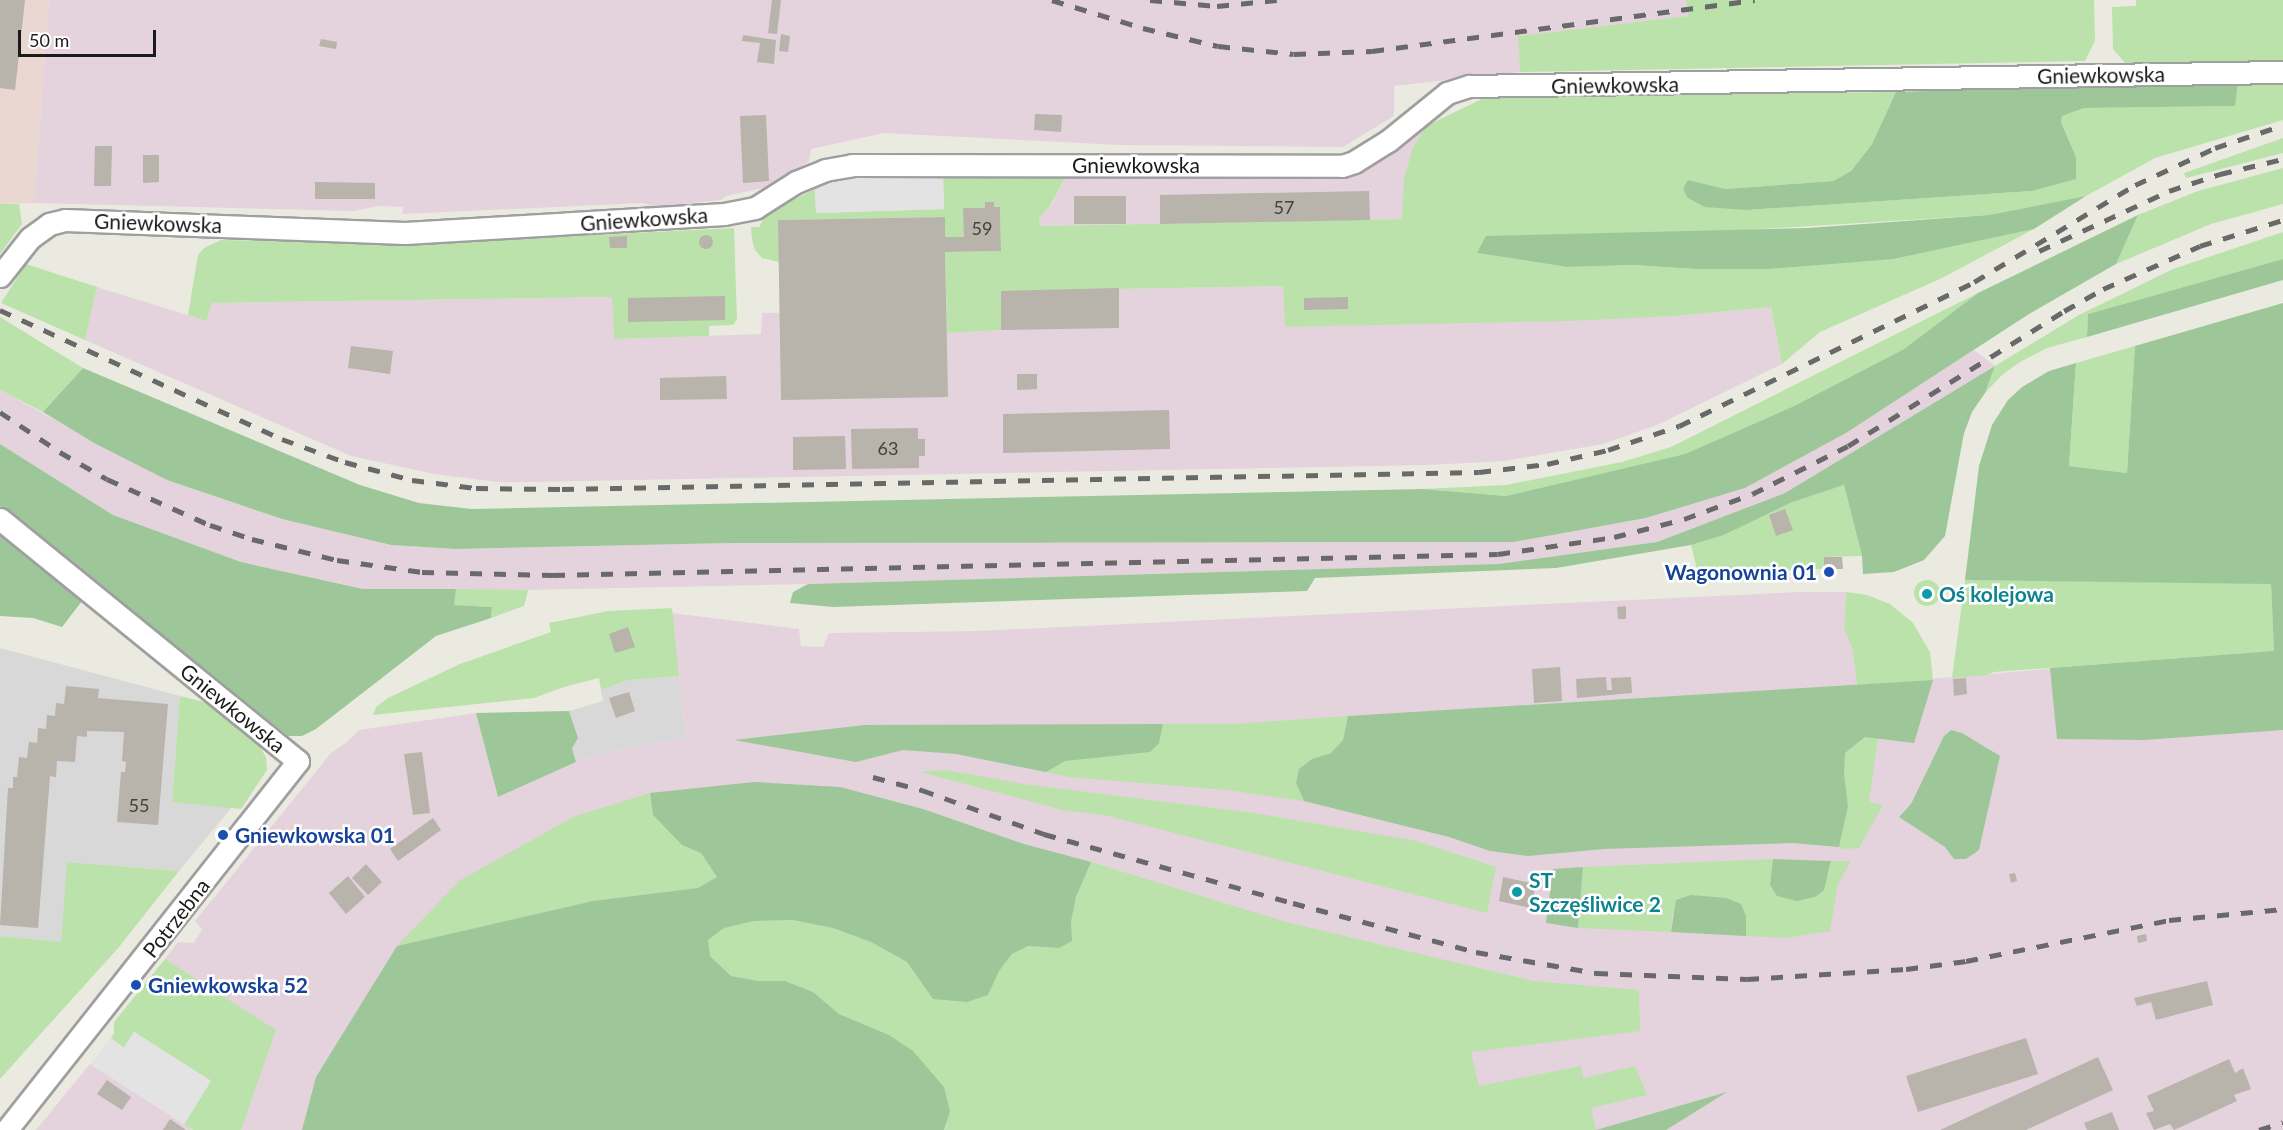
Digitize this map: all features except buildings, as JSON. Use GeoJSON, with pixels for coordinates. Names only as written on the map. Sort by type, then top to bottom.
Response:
{"type":"FeatureCollection","features":[{"type":"Feature","properties":{"kind":"street","name":"Gniewkowska"},"geometry":{"type":"LineString","coordinates":[[0,276],[30,238],[49,224],[65,220],[405,233],[724,214],[755,208],[796,182],[825,170],[852,165],[1342,166],[1354,162],[1388,141],[1447,93],[1469,86],[2283,72]]}},
{"type":"Feature","properties":{"kind":"street","name":"Gniewkowska"},"geometry":{"type":"LineString","coordinates":[[0,519],[298,761]]}},
{"type":"Feature","properties":{"kind":"street","name":"Potrzebna"},"geometry":{"type":"LineString","coordinates":[[7,1130],[298,761]]}},
{"type":"Feature","properties":{"kind":"shaded area"},"geometry":{"type":"Polygon","coordinates":[[[0,0],[49,0],[34,203],[0,204],[0,0]]]}},
{"type":"Feature","properties":{"kind":"shaded area"},"geometry":{"type":"Polygon","coordinates":[[[49,0],[1686,0],[1689,16],[1518,36],[1520,72],[1394,86],[1394,116],[1343,147],[1119,145],[884,133],[811,149],[809,162],[763,188],[726,196],[721,200],[656,207],[643,203],[402,214],[403,207],[378,206],[354,211],[34,203],[49,0]]]}},
{"type":"Feature","properties":{"kind":"shaded area"},"geometry":{"type":"Polygon","coordinates":[[[1426,126],[1413,147],[1405,179],[1403,219],[1040,226],[1039,218],[1050,208],[1066,176],[1341,177],[1363,171],[1426,126]]]}},
{"type":"Feature","properties":{"kind":"shaded area"},"geometry":{"type":"Polygon","coordinates":[[[858,175],[943,176],[944,209],[816,213],[815,189],[858,175]]]}},
{"type":"Feature","properties":{"kind":"shaded area"},"geometry":{"type":"Polygon","coordinates":[[[1284,286],[1285,327],[1674,316],[1771,307],[1782,364],[1657,425],[1603,444],[1504,461],[1429,465],[497,482],[434,474],[351,456],[85,340],[97,287],[206,321],[211,303],[612,297],[614,339],[761,334],[762,313],[947,310],[948,333],[1001,330],[1001,291],[1284,286]]]}},
{"type":"Feature","properties":{"kind":"shaded area"},"geometry":{"type":"Polygon","coordinates":[[[1974,350],[1995,366],[1785,493],[1657,542],[1498,564],[808,584],[528,590],[363,589],[241,562],[113,515],[0,444],[0,390],[167,480],[282,519],[391,545],[456,549],[732,543],[1514,542],[1646,518],[1745,488],[1846,433],[1974,350]]]}},
{"type":"Feature","properties":{"kind":"shaded area"},"geometry":{"type":"Polygon","coordinates":[[[1800,592],[1846,592],[1844,628],[1852,648],[1857,685],[2274,650],[2273,643],[2283,644],[2283,1130],[241,1130],[249,1102],[165,959],[178,942],[194,943],[202,929],[195,921],[331,753],[359,730],[476,713],[498,797],[576,762],[622,749],[686,738],[672,613],[799,629],[801,646],[823,647],[829,633],[977,631],[1800,592]]]}},
{"type":"Feature","properties":{"kind":"shaded area"},"geometry":{"type":"Polygon","coordinates":[[[0,648],[180,696],[172,802],[232,807],[179,871],[68,862],[61,942],[0,936],[0,648]]]}},
{"type":"Feature","properties":{"kind":"shaded area"},"geometry":{"type":"Polygon","coordinates":[[[679,676],[686,738],[622,749],[576,762],[572,748],[569,711],[603,701],[601,690],[628,680],[679,676]]]}},
{"type":"Feature","properties":{"kind":"shaded area"},"geometry":{"type":"Polygon","coordinates":[[[134,1032],[211,1081],[184,1124],[90,1064],[111,1038],[124,1048],[134,1032]]]}},
{"type":"Feature","properties":{"kind":"shaded area"},"geometry":{"type":"Polygon","coordinates":[[[90,1064],[193,1130],[36,1130],[90,1064]]]}},
{"type":"Feature","properties":{"kind":"green space"},"geometry":{"type":"Polygon","coordinates":[[[1686,0],[2094,0],[2095,41],[2085,61],[1520,72],[1518,36],[1688,16],[1686,0]]]}},
{"type":"Feature","properties":{"kind":"green space"},"geometry":{"type":"Polygon","coordinates":[[[2136,0],[2283,0],[2283,63],[2125,63],[2113,49],[2112,7],[2136,6],[2136,0]]]}},
{"type":"Feature","properties":{"kind":"green space"},"geometry":{"type":"Polygon","coordinates":[[[2238,80],[2283,80],[2283,120],[2155,158],[2086,196],[1989,215],[1713,232],[1477,253],[1567,267],[1633,265],[1695,269],[1894,259],[2034,229],[1940,279],[1820,332],[1782,364],[1771,307],[1674,316],[1567,321],[1285,327],[1283,286],[1001,291],[1001,330],[947,333],[945,252],[1001,251],[1000,208],[994,207],[994,202],[985,202],[985,208],[964,208],[964,237],[945,237],[944,217],[779,220],[779,262],[762,258],[755,250],[752,240],[751,227],[759,227],[766,214],[815,189],[816,213],[944,209],[943,176],[1066,176],[1049,208],[1039,218],[1040,226],[1402,219],[1404,179],[1413,147],[1426,126],[1488,96],[1896,92],[1872,144],[1851,171],[1833,181],[1726,189],[1688,180],[1747,210],[2032,191],[2076,178],[2076,157],[2061,122],[2062,116],[2083,108],[2234,106],[2238,80]]]}},
{"type":"Feature","properties":{"kind":"green space"},"geometry":{"type":"Polygon","coordinates":[[[2238,80],[2235,106],[2084,108],[2062,116],[2061,122],[2076,157],[2076,179],[2032,191],[1747,210],[1705,207],[1688,198],[1683,189],[1688,180],[1726,189],[1833,181],[1851,171],[1872,144],[1896,92],[2238,80]]]}},
{"type":"Feature","properties":{"kind":"green space"},"geometry":{"type":"Polygon","coordinates":[[[2283,138],[2283,153],[2186,178],[2184,173],[2283,138]]]}},
{"type":"Feature","properties":{"kind":"green space"},"geometry":{"type":"Polygon","coordinates":[[[2283,168],[2283,204],[2211,224],[2116,264],[2138,215],[2198,191],[2283,168]]]}},
{"type":"Feature","properties":{"kind":"green space"},"geometry":{"type":"Polygon","coordinates":[[[2086,196],[2034,229],[1894,259],[1767,269],[1695,269],[1633,265],[1567,267],[1477,253],[1486,236],[1808,228],[1989,215],[2086,196]]]}},
{"type":"Feature","properties":{"kind":"green space"},"geometry":{"type":"Polygon","coordinates":[[[0,204],[19,204],[22,224],[0,254],[0,204]]]}},
{"type":"Feature","properties":{"kind":"green space"},"geometry":{"type":"Polygon","coordinates":[[[2138,215],[2116,264],[2029,314],[1846,433],[1745,488],[1646,518],[1514,542],[732,543],[456,549],[391,545],[282,519],[167,480],[96,444],[43,412],[83,368],[360,485],[419,503],[471,509],[1423,489],[1506,496],[1685,454],[1794,406],[1904,349],[1978,293],[2138,215]]]}},
{"type":"Feature","properties":{"kind":"green space"},"geometry":{"type":"Polygon","coordinates":[[[734,228],[737,319],[733,325],[709,326],[709,336],[614,339],[612,297],[212,303],[206,321],[188,315],[198,255],[204,248],[221,240],[415,244],[734,228]]]}},
{"type":"Feature","properties":{"kind":"green space"},"geometry":{"type":"Polygon","coordinates":[[[2283,232],[2283,259],[2088,314],[2087,337],[2047,348],[2020,362],[2002,375],[1985,393],[1995,366],[2079,315],[2173,269],[2283,232]]]}},
{"type":"Feature","properties":{"kind":"green space"},"geometry":{"type":"Polygon","coordinates":[[[2283,259],[2283,280],[2087,337],[2088,314],[2283,259]]]}},
{"type":"Feature","properties":{"kind":"green space"},"geometry":{"type":"Polygon","coordinates":[[[26,264],[97,287],[85,340],[1,303],[26,264]]]}},
{"type":"Feature","properties":{"kind":"green space"},"geometry":{"type":"Polygon","coordinates":[[[1978,293],[1904,349],[1794,406],[1685,454],[1506,496],[1423,489],[1506,485],[1622,462],[1671,447],[1978,293]]]}},
{"type":"Feature","properties":{"kind":"green space"},"geometry":{"type":"Polygon","coordinates":[[[2283,303],[2283,730],[2144,740],[2057,739],[2050,668],[2274,651],[2271,584],[1965,580],[1979,466],[1992,425],[2008,400],[2022,387],[2049,371],[2076,363],[2069,466],[2127,473],[2135,346],[2283,303]]]}},
{"type":"Feature","properties":{"kind":"green space"},"geometry":{"type":"Polygon","coordinates":[[[0,317],[83,368],[43,412],[0,390],[0,317]]]}},
{"type":"Feature","properties":{"kind":"green space"},"geometry":{"type":"Polygon","coordinates":[[[2135,346],[2127,473],[2069,466],[2076,363],[2135,346]]]}},
{"type":"Feature","properties":{"kind":"green space"},"geometry":{"type":"Polygon","coordinates":[[[1995,366],[1985,393],[1972,412],[1964,433],[1945,536],[1924,560],[1894,572],[1863,574],[1862,556],[1844,485],[1790,503],[1724,535],[1691,545],[1556,568],[1315,578],[1307,591],[833,607],[790,603],[793,592],[808,584],[1498,564],[1657,542],[1785,493],[1995,366]]]}},
{"type":"Feature","properties":{"kind":"green space"},"geometry":{"type":"Polygon","coordinates":[[[0,444],[113,515],[241,562],[363,589],[456,589],[454,605],[492,607],[491,618],[436,636],[316,729],[302,736],[288,736],[0,506],[0,444]]]}},
{"type":"Feature","properties":{"kind":"green space"},"geometry":{"type":"Polygon","coordinates":[[[1844,485],[1862,556],[1824,557],[1824,569],[1698,573],[1691,545],[1724,535],[1784,505],[1844,485]]]}},
{"type":"Feature","properties":{"kind":"green space"},"geometry":{"type":"Polygon","coordinates":[[[0,534],[82,601],[62,627],[33,618],[0,616],[0,534]]]}},
{"type":"Feature","properties":{"kind":"green space"},"geometry":{"type":"Polygon","coordinates":[[[1927,580],[1936,584],[1940,593],[1936,602],[1927,606],[1918,602],[1914,593],[1918,584],[1927,580]]]}},
{"type":"Feature","properties":{"kind":"green space"},"geometry":{"type":"Polygon","coordinates":[[[1965,580],[2271,583],[2274,651],[1994,672],[1986,675],[1952,678],[1965,580]]]}},
{"type":"Feature","properties":{"kind":"green space"},"geometry":{"type":"Polygon","coordinates":[[[456,589],[528,590],[524,606],[491,618],[492,607],[453,605],[456,589]]]}},
{"type":"Feature","properties":{"kind":"green space"},"geometry":{"type":"Polygon","coordinates":[[[1846,592],[1867,595],[1890,604],[1913,623],[1930,652],[1933,680],[1857,685],[1852,648],[1844,628],[1846,592]]]}},
{"type":"Feature","properties":{"kind":"green space"},"geometry":{"type":"Polygon","coordinates":[[[672,608],[679,676],[628,680],[601,690],[599,678],[534,698],[373,715],[376,707],[388,698],[460,664],[551,632],[549,623],[608,611],[672,608]]]}},
{"type":"Feature","properties":{"kind":"green space"},"geometry":{"type":"Polygon","coordinates":[[[1933,680],[1914,743],[1865,737],[1845,753],[1844,773],[1848,806],[1839,847],[1792,843],[1604,849],[1528,856],[1490,851],[1449,837],[1304,801],[1296,783],[1299,769],[1312,759],[1331,753],[1343,740],[1348,716],[1933,680]]]}},
{"type":"Feature","properties":{"kind":"green space"},"geometry":{"type":"Polygon","coordinates":[[[180,696],[216,705],[258,742],[266,758],[267,770],[241,809],[172,802],[180,696]]]}},
{"type":"Feature","properties":{"kind":"green space"},"geometry":{"type":"Polygon","coordinates":[[[569,711],[578,738],[572,748],[576,762],[498,797],[476,713],[569,711]]]}},
{"type":"Feature","properties":{"kind":"green space"},"geometry":{"type":"Polygon","coordinates":[[[1348,716],[1343,740],[1331,753],[1312,759],[1296,783],[1304,801],[1227,790],[1069,777],[1046,772],[1065,761],[1159,743],[1163,724],[1234,724],[1348,716]]]}},
{"type":"Feature","properties":{"kind":"green space"},"geometry":{"type":"Polygon","coordinates":[[[1163,724],[1159,743],[1150,752],[1065,761],[1046,772],[956,754],[903,750],[856,762],[734,740],[865,725],[1163,724]]]}},
{"type":"Feature","properties":{"kind":"green space"},"geometry":{"type":"Polygon","coordinates":[[[1951,730],[1962,733],[2000,756],[1979,850],[1966,859],[1954,859],[1945,847],[1899,817],[1911,804],[1944,736],[1951,730]]]}},
{"type":"Feature","properties":{"kind":"green space"},"geometry":{"type":"Polygon","coordinates":[[[1865,737],[1878,738],[1869,802],[1883,805],[1859,848],[1843,849],[1839,847],[1848,806],[1844,773],[1845,753],[1865,737]]]}},
{"type":"Feature","properties":{"kind":"green space"},"geometry":{"type":"Polygon","coordinates":[[[947,770],[1023,784],[1254,813],[1416,841],[1496,867],[1487,913],[1104,815],[1063,810],[920,772],[947,770]]]}},
{"type":"Feature","properties":{"kind":"green space"},"geometry":{"type":"Polygon","coordinates":[[[754,782],[840,787],[923,809],[1024,844],[1091,862],[1076,897],[1071,922],[1072,941],[1059,948],[1028,946],[1012,954],[999,971],[988,995],[967,1002],[933,999],[907,962],[871,942],[833,928],[793,920],[754,921],[724,928],[708,940],[710,956],[731,976],[758,981],[785,981],[813,992],[839,1014],[889,1035],[913,1051],[944,1087],[950,1111],[944,1130],[302,1130],[316,1077],[397,946],[593,901],[698,888],[717,877],[701,853],[682,845],[653,815],[650,793],[754,782]]]}},
{"type":"Feature","properties":{"kind":"green space"},"geometry":{"type":"Polygon","coordinates":[[[650,793],[653,815],[682,845],[701,853],[717,877],[698,888],[593,901],[397,946],[459,881],[573,817],[650,793]]]}},
{"type":"Feature","properties":{"kind":"green space"},"geometry":{"type":"Polygon","coordinates":[[[1773,859],[1770,885],[1829,875],[1831,861],[1851,861],[1838,884],[1830,931],[1785,938],[1746,936],[1746,916],[1672,914],[1671,932],[1578,928],[1583,867],[1773,859]]]}},
{"type":"Feature","properties":{"kind":"green space"},"geometry":{"type":"Polygon","coordinates":[[[1773,859],[1831,861],[1824,890],[1815,897],[1797,901],[1777,896],[1770,885],[1773,859]]]}},
{"type":"Feature","properties":{"kind":"green space"},"geometry":{"type":"Polygon","coordinates":[[[67,862],[179,871],[119,947],[0,1079],[0,936],[61,942],[67,862]]]}},
{"type":"Feature","properties":{"kind":"green space"},"geometry":{"type":"Polygon","coordinates":[[[1091,862],[1286,922],[1533,981],[1639,990],[1640,1031],[1471,1052],[1479,1086],[1581,1066],[1583,1078],[1635,1066],[1647,1095],[1591,1108],[1596,1130],[944,1130],[947,1125],[889,1035],[839,1014],[813,992],[785,981],[758,981],[731,976],[710,956],[708,940],[724,928],[754,921],[793,920],[833,928],[871,942],[907,962],[933,999],[988,995],[999,971],[1012,954],[1027,946],[1059,948],[1072,941],[1071,922],[1076,897],[1091,862]]]}},
{"type":"Feature","properties":{"kind":"green space"},"geometry":{"type":"Polygon","coordinates":[[[1583,867],[1578,928],[1546,923],[1553,869],[1583,867]]]}},
{"type":"Feature","properties":{"kind":"green space"},"geometry":{"type":"Polygon","coordinates":[[[1691,895],[1726,898],[1741,904],[1746,916],[1746,936],[1671,932],[1676,900],[1691,895]]]}},
{"type":"Feature","properties":{"kind":"green space"},"geometry":{"type":"Polygon","coordinates":[[[165,959],[276,1030],[241,1130],[193,1130],[184,1124],[211,1081],[134,1032],[124,1048],[111,1038],[114,1033],[114,1022],[165,959]]]}},
{"type":"Feature","properties":{"kind":"green space"},"geometry":{"type":"Polygon","coordinates":[[[1727,1092],[1666,1130],[1596,1130],[1727,1092]]]}},
{"type":"Feature","properties":{"kind":"railway"},"geometry":{"type":"LineString","coordinates":[[1052,0],[1143,28],[1218,46],[1294,54],[1372,51],[1755,0]]}},
{"type":"Feature","properties":{"kind":"railway"},"geometry":{"type":"LineString","coordinates":[[1150,0],[1217,6],[1277,0]]}},
{"type":"Feature","properties":{"kind":"railway"},"geometry":{"type":"LineString","coordinates":[[0,310],[282,439],[345,462],[412,480],[476,488],[562,489],[1479,472],[1547,464],[1608,450],[1679,426],[1974,282],[2135,185],[2215,148],[2283,125]]}},
{"type":"Feature","properties":{"kind":"railway"},"geometry":{"type":"LineString","coordinates":[[2039,251],[2169,191],[2220,174],[2283,159]]}},
{"type":"Feature","properties":{"kind":"railway"},"geometry":{"type":"LineString","coordinates":[[0,412],[60,452],[107,479],[210,525],[252,539],[337,560],[422,572],[553,575],[1498,554],[1614,537],[1684,519],[1752,494],[1848,446],[2103,289],[2200,246],[2283,220]]}},
{"type":"Feature","properties":{"kind":"railway"},"geometry":{"type":"LineString","coordinates":[[873,777],[922,790],[1044,834],[1293,903],[1476,952],[1596,973],[1747,979],[1906,969],[1966,961],[2169,920],[2283,909]]}},
{"type":"Feature","properties":{"kind":"railway"},"geometry":{"type":"LineString","coordinates":[[2259,1130],[2283,1122]]}},
{"type":"Feature","properties":{"kind":"place","name":"Wagonownia 01"},"geometry":{"type":"Point","coordinates":[1829,572]}},
{"type":"Feature","properties":{"kind":"place","name":"Oś kolejowa"},"geometry":{"type":"Point","coordinates":[1927,594]}},
{"type":"Feature","properties":{"kind":"place","name":"Gniewkowska 01"},"geometry":{"type":"Point","coordinates":[223,835]}},
{"type":"Feature","properties":{"kind":"place","name":"ST Szczęśliwice 2"},"geometry":{"type":"Point","coordinates":[1517,892]}},
{"type":"Feature","properties":{"kind":"place","name":"Gniewkowska 52"},"geometry":{"type":"Point","coordinates":[136,985]}}]}
